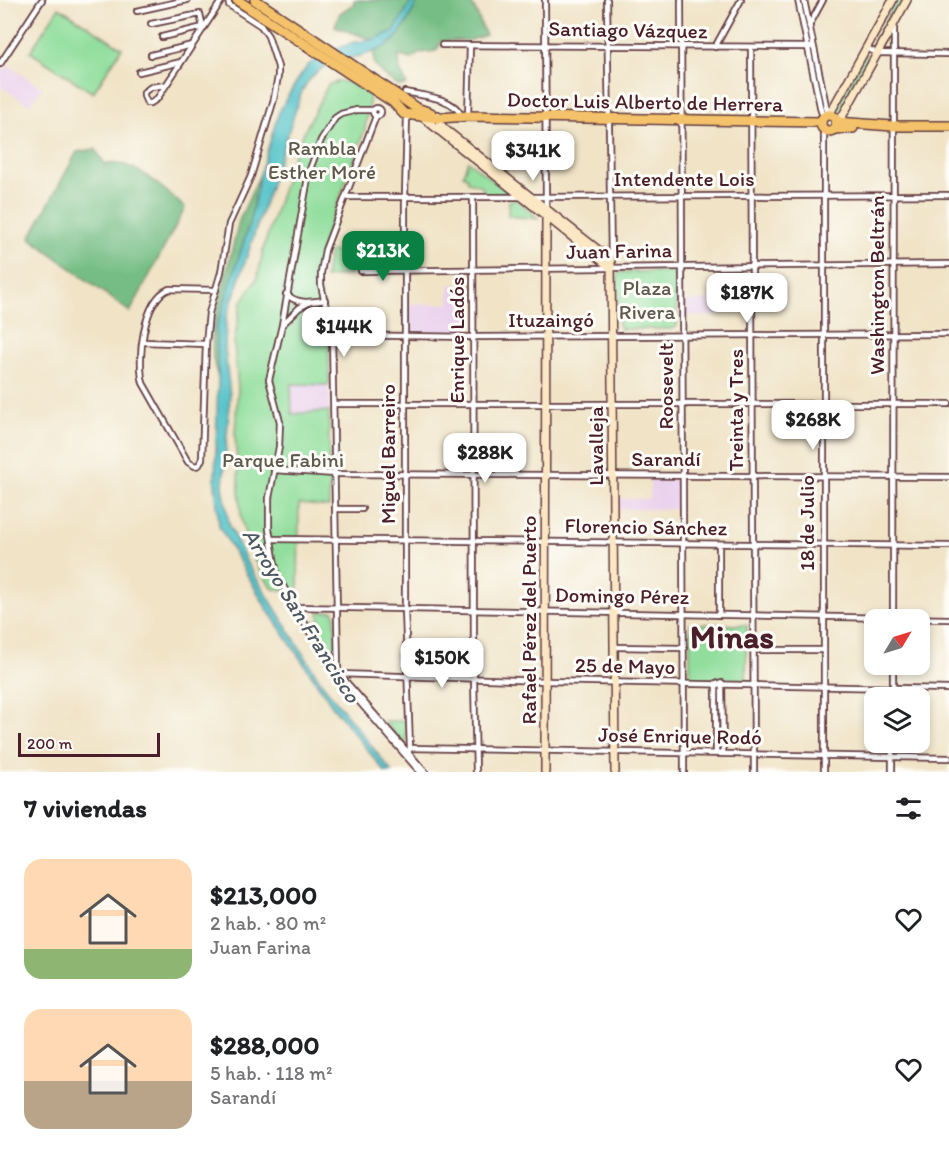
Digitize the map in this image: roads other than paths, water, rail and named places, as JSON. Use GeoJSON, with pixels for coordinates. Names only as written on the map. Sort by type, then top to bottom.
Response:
{"type":"FeatureCollection","features":[{"type":"Feature","properties":{"kind":"highway"},"geometry":{"type":"LineString","coordinates":[[237,0],[259,4],[312,44],[406,106]]}},
{"type":"Feature","properties":{"kind":"highway","name":"Doctor Luis Alberto de Herrera"},"geometry":{"type":"LineString","coordinates":[[406,106],[439,116]]}},
{"type":"Feature","properties":{"kind":"highway","name":"Doctor Luis Alberto de Herrera"},"geometry":{"type":"LineString","coordinates":[[406,106],[421,116],[829,121],[882,126],[949,126]]}},
{"type":"Feature","properties":{"kind":"main road"},"geometry":{"type":"LineString","coordinates":[[829,121],[893,0]]}},
{"type":"Feature","properties":{"kind":"main road"},"geometry":{"type":"LineString","coordinates":[[829,121],[843,115],[907,0]]}},
{"type":"Feature","properties":{"kind":"main road"},"geometry":{"type":"LineString","coordinates":[[421,116],[531,196],[611,264]]}},
{"type":"Feature","properties":{"kind":"main road"},"geometry":{"type":"LineString","coordinates":[[439,116],[443,126],[457,142],[522,196],[546,211]]}},
{"type":"Feature","properties":{"kind":"main road","name":"Rafael Pérez del Puerto"},"geometry":{"type":"LineString","coordinates":[[546,211],[546,772]]}},
{"type":"Feature","properties":{"kind":"main road","name":"Lavalleja"},"geometry":{"type":"LineString","coordinates":[[611,264],[615,772]]}},
{"type":"Feature","properties":{"kind":"street"},"geometry":{"type":"LineString","coordinates":[[0,64],[42,0]]}},
{"type":"Feature","properties":{"kind":"street"},"geometry":{"type":"LineString","coordinates":[[137,10],[187,0]]}},
{"type":"Feature","properties":{"kind":"street"},"geometry":{"type":"LineString","coordinates":[[166,85],[151,87],[144,92],[147,103],[154,102],[166,85],[222,0]]}},
{"type":"Feature","properties":{"kind":"street"},"geometry":{"type":"LineString","coordinates":[[216,290],[169,288],[163,291],[151,308],[144,326],[142,342],[140,372],[143,383],[188,462],[195,466],[199,465],[202,459],[209,313],[216,290],[221,272],[229,224],[251,176],[274,99],[278,76],[278,67],[268,36],[261,26],[229,5],[228,0]]}},
{"type":"Feature","properties":{"kind":"street","name":"Rafael Pérez del Puerto"},"geometry":{"type":"LineString","coordinates":[[545,0],[546,211]]}},
{"type":"Feature","properties":{"kind":"street","name":"Lavalleja"},"geometry":{"type":"LineString","coordinates":[[607,0],[611,264]]}},
{"type":"Feature","properties":{"kind":"street","name":"Roosevelt"},"geometry":{"type":"LineString","coordinates":[[681,0],[684,772]]}},
{"type":"Feature","properties":{"kind":"street"},"geometry":{"type":"LineString","coordinates":[[715,47],[741,0]]}},
{"type":"Feature","properties":{"kind":"street"},"geometry":{"type":"LineString","coordinates":[[798,0],[806,27]]}},
{"type":"Feature","properties":{"kind":"street"},"geometry":{"type":"LineString","coordinates":[[804,0],[806,27]]}},
{"type":"Feature","properties":{"kind":"street"},"geometry":{"type":"LineString","coordinates":[[806,27],[823,0]]}},
{"type":"Feature","properties":{"kind":"street"},"geometry":{"type":"LineString","coordinates":[[151,24],[200,14],[204,27]]}},
{"type":"Feature","properties":{"kind":"street","name":"Washington Beltrán"},"geometry":{"type":"LineString","coordinates":[[893,609],[894,22]]}},
{"type":"Feature","properties":{"kind":"street"},"geometry":{"type":"LineString","coordinates":[[162,37],[204,27]]}},
{"type":"Feature","properties":{"kind":"street","name":"18 de Julio"},"geometry":{"type":"LineString","coordinates":[[806,27],[829,121],[824,195],[824,772]]}},
{"type":"Feature","properties":{"kind":"street"},"geometry":{"type":"LineString","coordinates":[[151,55],[193,44]]}},
{"type":"Feature","properties":{"kind":"street","name":"Santiago Vázquez"},"geometry":{"type":"LineString","coordinates":[[442,45],[811,48]]}},
{"type":"Feature","properties":{"kind":"street"},"geometry":{"type":"LineString","coordinates":[[465,116],[470,45]]}},
{"type":"Feature","properties":{"kind":"street","name":"Treinta y Tres"},"geometry":{"type":"LineString","coordinates":[[751,48],[754,772]]}},
{"type":"Feature","properties":{"kind":"street"},"geometry":{"type":"LineString","coordinates":[[866,48],[877,53],[949,54]]}},
{"type":"Feature","properties":{"kind":"street"},"geometry":{"type":"LineString","coordinates":[[139,72],[181,62]]}},
{"type":"Feature","properties":{"kind":"street","name":"Doctor Luis Alberto de Herrera"},"geometry":{"type":"LineString","coordinates":[[406,106],[447,103],[455,106],[465,116]]}},
{"type":"Feature","properties":{"kind":"street","name":"Miguel Barreiro"},"geometry":{"type":"LineString","coordinates":[[406,106],[405,609],[408,752]]}},
{"type":"Feature","properties":{"kind":"street"},"geometry":{"type":"LineString","coordinates":[[338,676],[335,404],[332,335],[321,279],[325,250],[375,113],[357,110],[335,118],[321,140],[309,172],[282,325],[269,381],[280,422],[279,447],[269,498],[271,539],[277,576],[338,676],[425,772]]}},
{"type":"Feature","properties":{"kind":"street","name":"Intendente Lois"},"geometry":{"type":"LineString","coordinates":[[346,196],[949,195]]}},
{"type":"Feature","properties":{"kind":"street","name":"Enrique Ladós"},"geometry":{"type":"LineString","coordinates":[[473,196],[476,772]]}},
{"type":"Feature","properties":{"kind":"street","name":"Juan Farina"},"geometry":{"type":"LineString","coordinates":[[361,270],[546,269],[611,264],[681,267],[949,264]]}},
{"type":"Feature","properties":{"kind":"street"},"geometry":{"type":"LineString","coordinates":[[286,294],[292,299],[310,302],[325,300]]}},
{"type":"Feature","properties":{"kind":"street"},"geometry":{"type":"LineString","coordinates":[[282,325],[293,313],[310,302]]}},
{"type":"Feature","properties":{"kind":"street","name":"Ituzaingó"},"geometry":{"type":"LineString","coordinates":[[332,335],[474,337],[949,334]]}},
{"type":"Feature","properties":{"kind":"street"},"geometry":{"type":"LineString","coordinates":[[142,342],[206,344]]}},
{"type":"Feature","properties":{"kind":"street"},"geometry":{"type":"LineString","coordinates":[[335,404],[949,404]]}},
{"type":"Feature","properties":{"kind":"street","name":"Sarandí"},"geometry":{"type":"LineString","coordinates":[[274,470],[336,474],[949,477]]}},
{"type":"Feature","properties":{"kind":"street"},"geometry":{"type":"LineString","coordinates":[[336,509],[362,509]]}},
{"type":"Feature","properties":{"kind":"street","name":"Florencio Sánchez"},"geometry":{"type":"LineString","coordinates":[[271,539],[949,546]]}},
{"type":"Feature","properties":{"kind":"street"},"geometry":{"type":"LineString","coordinates":[[719,544],[719,615]]}},
{"type":"Feature","properties":{"kind":"street","name":"Domingo Pérez"},"geometry":{"type":"LineString","coordinates":[[294,607],[864,618]]}},
{"type":"Feature","properties":{"kind":"street","name":"Domingo Pérez"},"geometry":{"type":"LineString","coordinates":[[930,619],[949,619]]}},
{"type":"Feature","properties":{"kind":"street"},"geometry":{"type":"LineString","coordinates":[[614,647],[684,648]]}},
{"type":"Feature","properties":{"kind":"street"},"geometry":{"type":"LineString","coordinates":[[753,650],[824,650]]}},
{"type":"Feature","properties":{"kind":"street","name":"25 de Mayo"},"geometry":{"type":"LineString","coordinates":[[338,676],[864,687]]}},
{"type":"Feature","properties":{"kind":"street"},"geometry":{"type":"LineString","coordinates":[[716,753],[719,683]]}},
{"type":"Feature","properties":{"kind":"street"},"geometry":{"type":"LineString","coordinates":[[719,683],[723,753]]}},
{"type":"Feature","properties":{"kind":"street","name":"25 de Mayo"},"geometry":{"type":"LineString","coordinates":[[930,689],[949,689]]}},
{"type":"Feature","properties":{"kind":"street","name":"José Enrique Rodó"},"geometry":{"type":"LineString","coordinates":[[408,752],[476,749],[949,758]]}},
{"type":"Feature","properties":{"kind":"street"},"geometry":{"type":"LineString","coordinates":[[408,752],[420,772]]}},
{"type":"Feature","properties":{"kind":"street"},"geometry":{"type":"LineString","coordinates":[[892,753],[892,772]]}},
{"type":"Feature","properties":{"kind":"water","name":"Arroyo San Francisco"},"geometry":{"type":"Polygon","coordinates":[[[412,0],[418,0],[403,29],[395,39],[371,53],[339,61],[320,70],[302,91],[226,319],[225,349],[230,396],[223,486],[229,524],[247,563],[321,682],[392,772],[385,772],[333,707],[267,609],[219,526],[215,483],[218,378],[216,329],[249,225],[260,174],[279,112],[295,84],[308,65],[329,52],[354,42],[372,40],[394,31],[412,0]]]}},
{"type":"Feature","properties":{"kind":"district","name":"Minas"},"geometry":{"type":"Point","coordinates":[732,636]}},
{"type":"Feature","properties":{"kind":"park label","name":"Rambla Esther Moré"},"geometry":{"type":"Point","coordinates":[322,160]}},
{"type":"Feature","properties":{"kind":"park label","name":"Plaza Rivera"},"geometry":{"type":"Point","coordinates":[647,300]}},
{"type":"Feature","properties":{"kind":"park label","name":"Parque Fabini"},"geometry":{"type":"Point","coordinates":[283,460]}}]}
